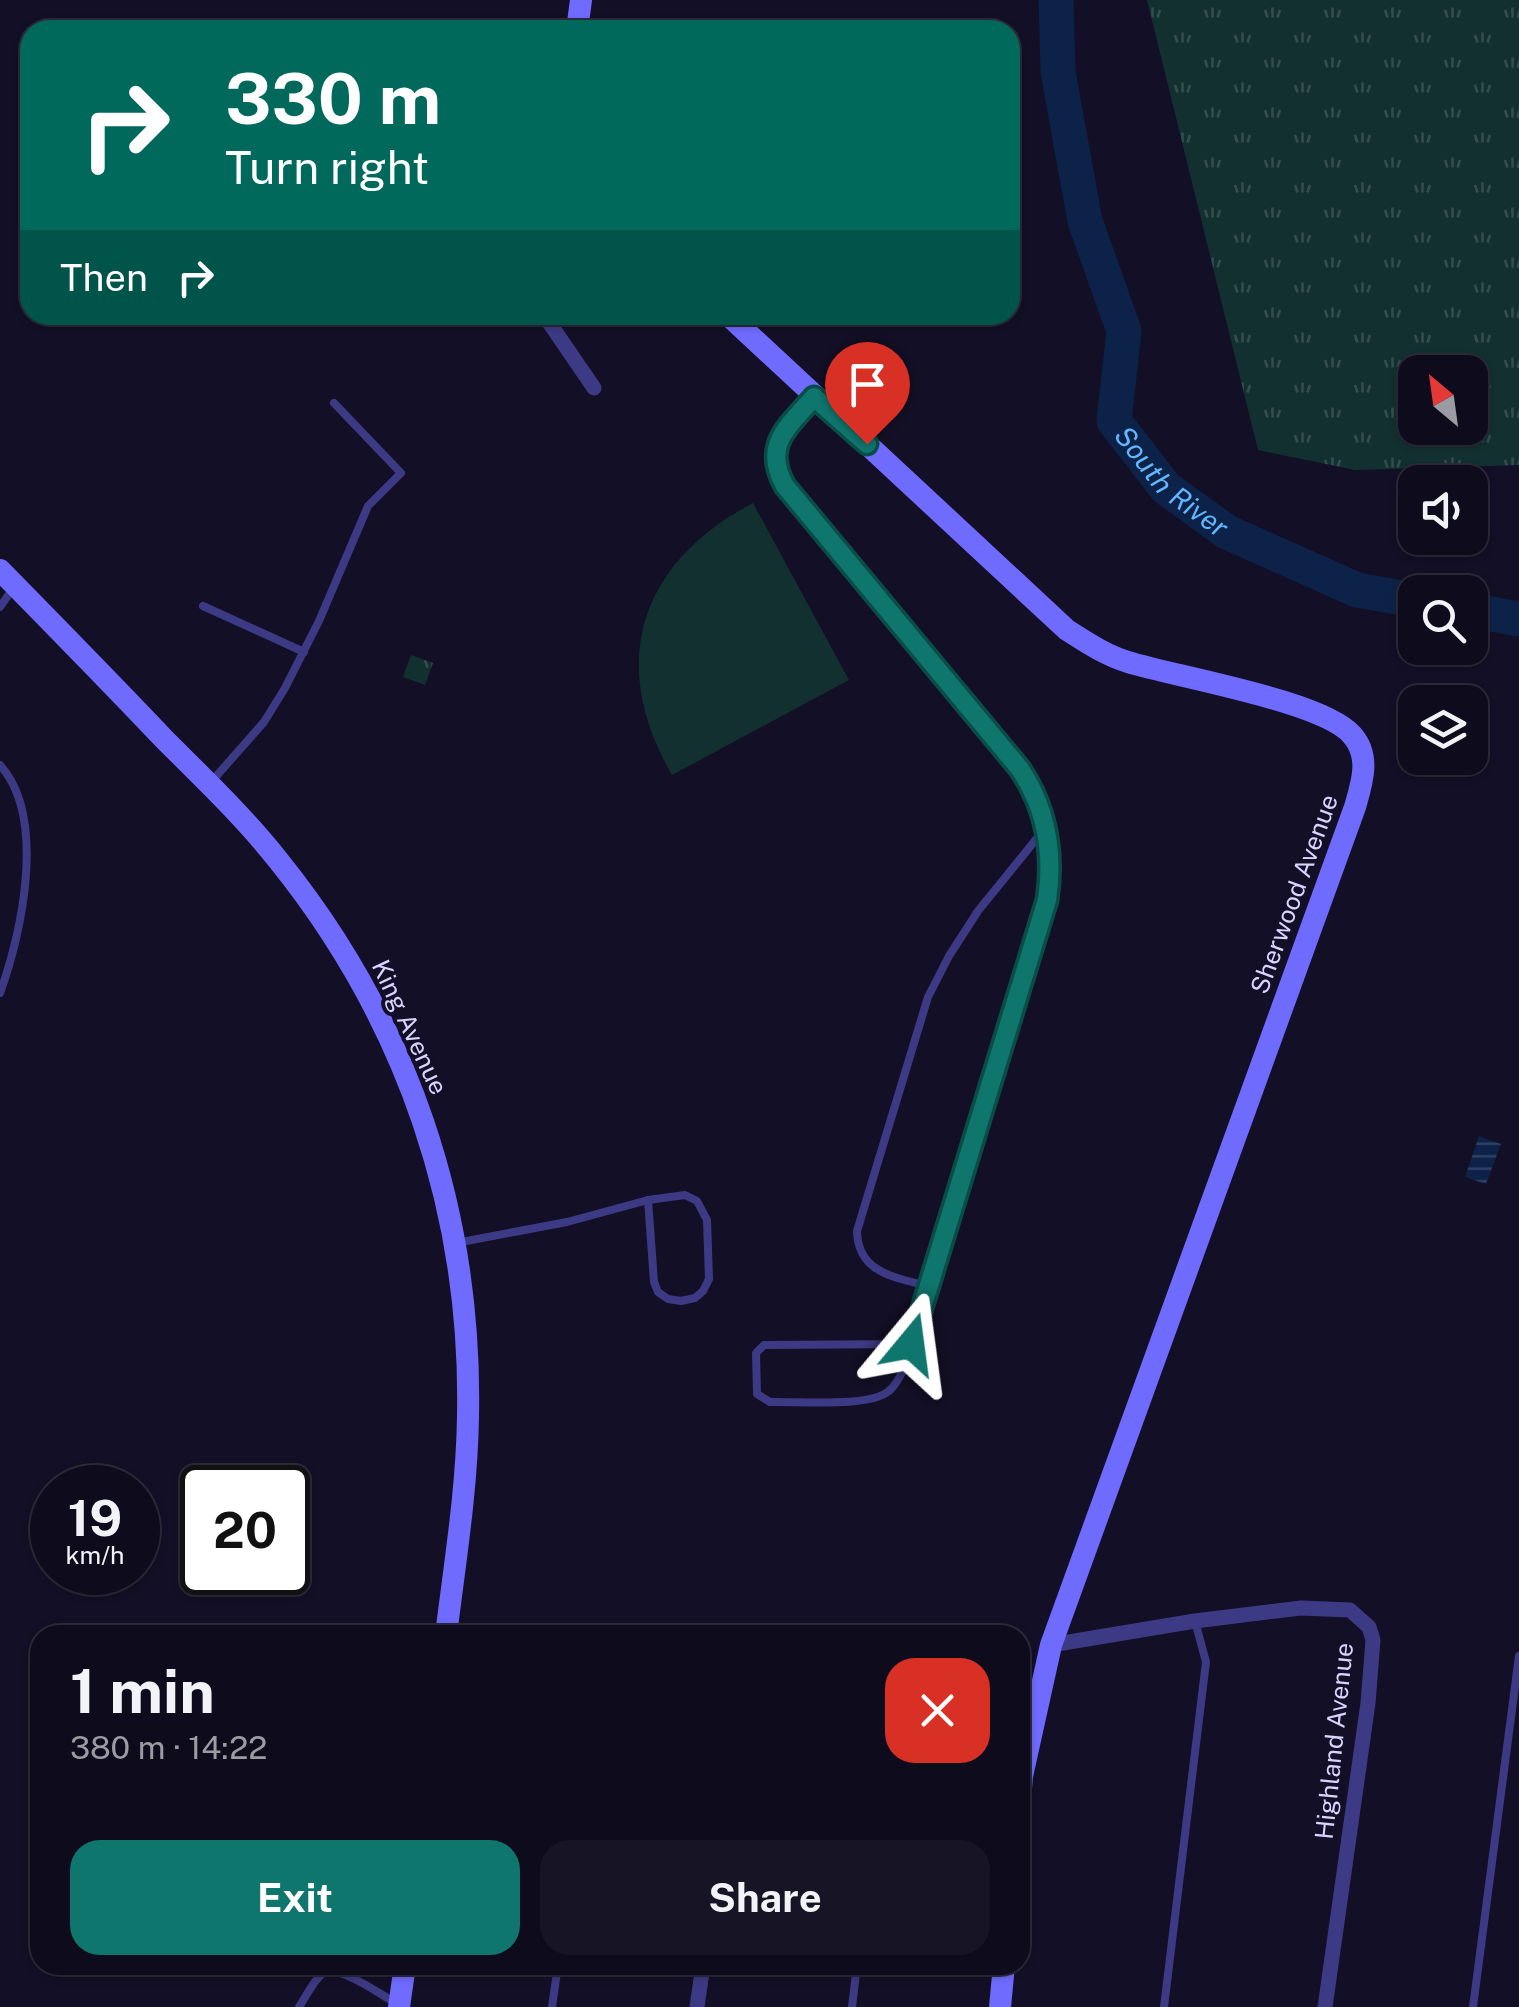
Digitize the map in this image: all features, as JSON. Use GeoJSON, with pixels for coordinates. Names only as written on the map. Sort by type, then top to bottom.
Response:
{"type":"FeatureCollection","features":[{"type":"Feature","properties":{"kind":"street"},"geometry":{"type":"LineString","coordinates":[[551,325],[594,388]]}},
{"type":"Feature","properties":{"kind":"street","name":"Sherwood Avenue"},"geometry":{"type":"LineString","coordinates":[[738,325],[1067,630],[1096,649],[1125,661],[1336,721],[1351,733],[1363,758],[1364,775],[1355,808],[1052,1644],[1030,1741]]}},
{"type":"Feature","properties":{"kind":"street","name":"King Avenue"},"geometry":{"type":"LineString","coordinates":[[7,578],[279,861],[352,966],[413,1092],[434,1152],[456,1243],[466,1348],[464,1486],[447,1625]]}},
{"type":"Feature","properties":{"kind":"street","name":"Highland Avenue"},"geometry":{"type":"LineString","coordinates":[[1052,1644],[1301,1608],[1339,1608],[1361,1617],[1370,1627],[1374,1640],[1368,1703],[1325,2007]]}},
{"type":"Feature","properties":{"kind":"street"},"geometry":{"type":"LineString","coordinates":[[399,2006],[403,1975]]}},
{"type":"Feature","properties":{"kind":"street"},"geometry":{"type":"LineString","coordinates":[[697,2007],[702,1975]]}},
{"type":"Feature","properties":{"kind":"street"},"geometry":{"type":"LineString","coordinates":[[1000,2007],[1003,1975]]}},
{"type":"Feature","properties":{"kind":"lane"},"geometry":{"type":"LineString","coordinates":[[814,397],[782,434],[777,445],[776,469],[785,486],[1020,769],[1046,827],[1050,860],[1047,900],[911,1344],[900,1377],[892,1389],[872,1400],[770,1402],[757,1394],[756,1353],[764,1345],[911,1344]]}},
{"type":"Feature","properties":{"kind":"lane"},"geometry":{"type":"LineString","coordinates":[[209,784],[264,722],[304,652],[368,506],[401,473],[334,403]]}},
{"type":"Feature","properties":{"kind":"lane"},"geometry":{"type":"LineString","coordinates":[[0,606],[7,578]]}},
{"type":"Feature","properties":{"kind":"lane"},"geometry":{"type":"LineString","coordinates":[[203,606],[304,652]]}},
{"type":"Feature","properties":{"kind":"lane"},"geometry":{"type":"LineString","coordinates":[[0,766],[20,794],[26,829],[17,936],[0,993]]}},
{"type":"Feature","properties":{"kind":"lane"},"geometry":{"type":"LineString","coordinates":[[928,1286],[880,1273],[869,1265],[861,1254],[857,1231],[928,996],[978,911],[1046,827]]}},
{"type":"Feature","properties":{"kind":"lane"},"geometry":{"type":"LineString","coordinates":[[456,1243],[568,1222],[648,1200],[685,1195],[704,1209],[709,1279],[694,1298],[668,1299],[658,1292],[648,1200]]}},
{"type":"Feature","properties":{"kind":"lane"},"geometry":{"type":"LineString","coordinates":[[1164,2007],[1206,1662],[1195,1621]]}},
{"type":"Feature","properties":{"kind":"lane"},"geometry":{"type":"LineString","coordinates":[[1473,2007],[1519,1656]]}},
{"type":"Feature","properties":{"kind":"lane"},"geometry":{"type":"LineString","coordinates":[[299,2007],[323,1975]]}},
{"type":"Feature","properties":{"kind":"lane"},"geometry":{"type":"LineString","coordinates":[[343,1975],[399,2006]]}},
{"type":"Feature","properties":{"kind":"lane"},"geometry":{"type":"LineString","coordinates":[[552,2007],[557,1975]]}},
{"type":"Feature","properties":{"kind":"lane"},"geometry":{"type":"LineString","coordinates":[[852,2007],[856,1975]]}},
{"type":"Feature","properties":{"kind":"green space"},"geometry":{"type":"Polygon","coordinates":[[[1147,0],[1519,0],[1519,465],[1398,465],[1398,469],[1355,470],[1258,450],[1147,0]]]}},
{"type":"Feature","properties":{"kind":"green space"},"geometry":{"type":"Polygon","coordinates":[[[753,503],[849,680],[672,775],[652,734],[641,694],[639,656],[645,620],[660,586],[683,555],[714,527],[753,503]]]}},
{"type":"Feature","properties":{"kind":"green space"},"geometry":{"type":"Polygon","coordinates":[[[411,655],[433,663],[425,685],[403,677],[411,655]]]}},
{"type":"Feature","properties":{"kind":"water"},"geometry":{"type":"Polygon","coordinates":[[[1479,1136],[1501,1144],[1486,1184],[1465,1177],[1479,1136]]]}},
{"type":"Feature","properties":{"kind":"waterway","name":"South River"},"geometry":{"type":"LineString","coordinates":[[1056,0],[1058,72],[1085,221],[1124,331],[1114,421],[1166,488],[1227,532],[1357,590],[1398,597]]}},
{"type":"Feature","properties":{"kind":"waterway","name":"South River"},"geometry":{"type":"LineString","coordinates":[[1488,613],[1519,619]]}},
{"type":"Feature","properties":{"kind":"route"},"geometry":{"type":"LineString","coordinates":[[867,444],[814,397],[782,434],[777,445],[776,469],[785,486],[1020,769],[1041,810],[1050,860],[1047,900],[911,1344]]}}]}
